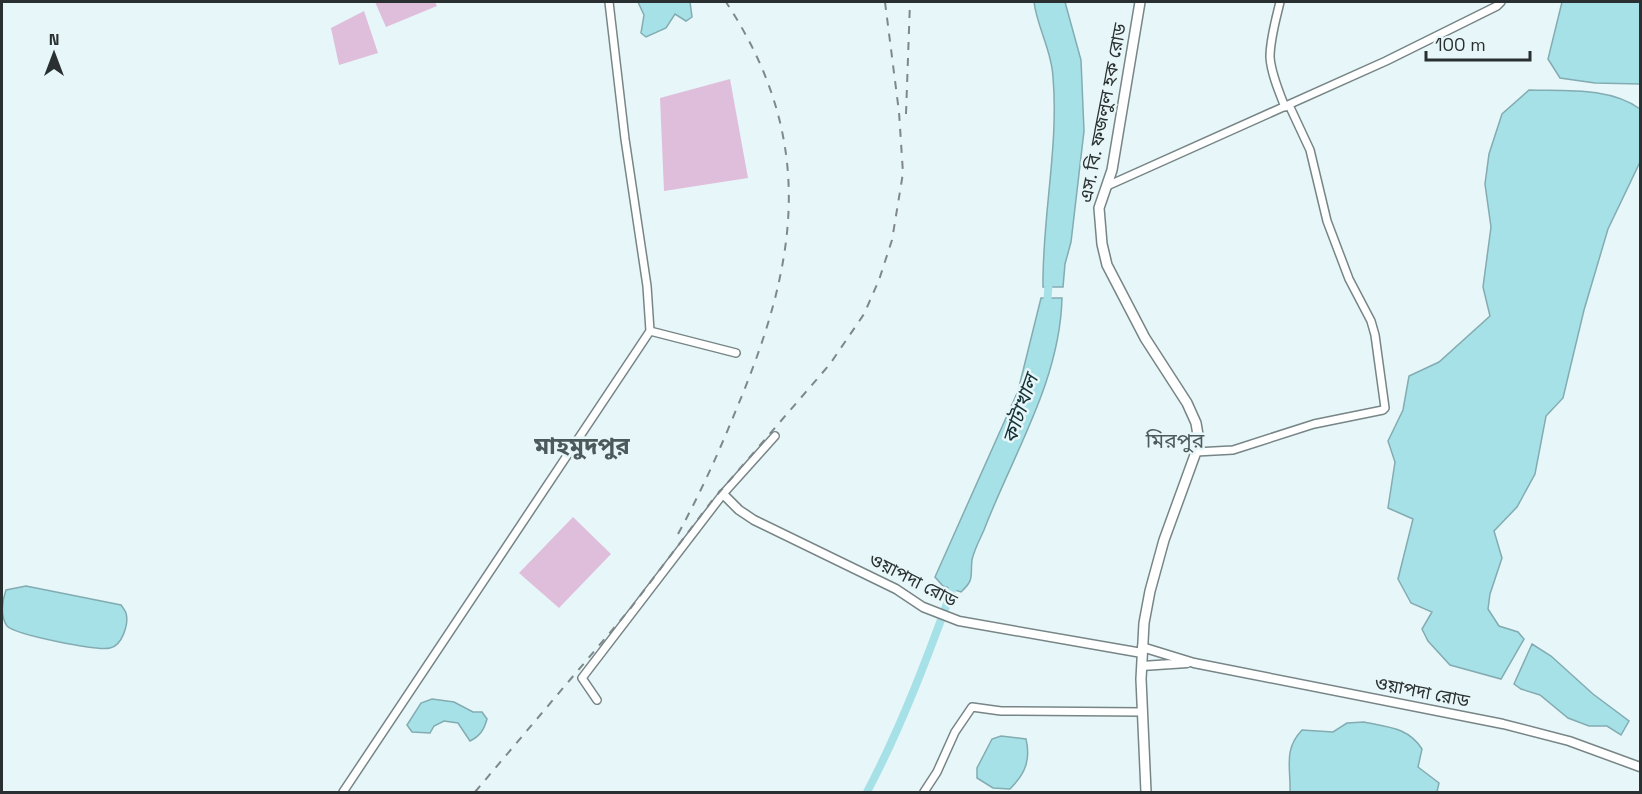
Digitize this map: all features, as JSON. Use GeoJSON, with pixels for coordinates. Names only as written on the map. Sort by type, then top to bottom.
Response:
{"type":"FeatureCollection","features":[{"type":"Feature","properties":{"kind":"main road","name":"এস. বি. ফজলুল হক রোড"},"geometry":{"type":"LineString","coordinates":[[1140,2],[1115,152],[1099,208],[1102,244],[1107,265],[1145,338],[1187,403],[1196,423],[1198,435],[1196,452],[1164,540],[1150,591],[1142,650],[1146,792]]}},
{"type":"Feature","properties":{"kind":"street"},"geometry":{"type":"LineString","coordinates":[[343,792],[650,331],[647,286],[625,139],[609,2]]}},
{"type":"Feature","properties":{"kind":"street"},"geometry":{"type":"LineString","coordinates":[[1196,452],[1233,450],[1314,424],[1385,408],[1371,321],[1349,279],[1327,221],[1310,150],[1279,92],[1270,58],[1280,2]]}},
{"type":"Feature","properties":{"kind":"street"},"geometry":{"type":"LineString","coordinates":[[1107,186],[1386,61],[1501,2]]}},
{"type":"Feature","properties":{"kind":"street"},"geometry":{"type":"LineString","coordinates":[[650,331],[736,353]]}},
{"type":"Feature","properties":{"kind":"street"},"geometry":{"type":"LineString","coordinates":[[597,700],[582,678],[723,494],[775,436]]}},
{"type":"Feature","properties":{"kind":"street","name":"ওয়াপদা রোড"},"geometry":{"type":"LineString","coordinates":[[723,494],[746,515],[896,589],[923,607],[959,621],[1142,650],[1296,685],[1503,724],[1569,741],[1641,767]]}},
{"type":"Feature","properties":{"kind":"street","name":"ওয়াপদা রোড"},"geometry":{"type":"LineString","coordinates":[[1142,666],[1194,663]]}},
{"type":"Feature","properties":{"kind":"street"},"geometry":{"type":"LineString","coordinates":[[924,792],[937,772],[955,732],[972,707],[1001,711],[1143,712]]}},
{"type":"Feature","properties":{"kind":"shaded area"},"geometry":{"type":"Polygon","coordinates":[[[375,2],[435,2],[437,6],[386,27],[375,2]]]}},
{"type":"Feature","properties":{"kind":"shaded area"},"geometry":{"type":"Polygon","coordinates":[[[364,11],[378,53],[339,65],[331,28],[364,11]]]}},
{"type":"Feature","properties":{"kind":"shaded area"},"geometry":{"type":"Polygon","coordinates":[[[730,79],[748,178],[664,191],[660,98],[730,79]]]}},
{"type":"Feature","properties":{"kind":"shaded area"},"geometry":{"type":"Polygon","coordinates":[[[573,517],[611,554],[559,608],[519,573],[573,517]]]}},
{"type":"Feature","properties":{"kind":"water"},"geometry":{"type":"Polygon","coordinates":[[[638,2],[690,2],[692,17],[686,21],[675,14],[666,28],[646,37],[641,33],[644,15],[638,2]]]}},
{"type":"Feature","properties":{"kind":"water"},"geometry":{"type":"Polygon","coordinates":[[[1034,2],[1065,2],[1081,60],[1084,131],[1071,242],[1065,264],[1063,287],[1043,287],[1054,103],[1052,67],[1034,2]]]}},
{"type":"Feature","properties":{"kind":"water"},"geometry":{"type":"Polygon","coordinates":[[[1562,2],[1640,2],[1640,84],[1595,83],[1560,78],[1548,59],[1562,2]]]}},
{"type":"Feature","properties":{"kind":"water"},"geometry":{"type":"Polygon","coordinates":[[[1529,90],[1601,94],[1628,102],[1640,109],[1640,162],[1608,229],[1584,310],[1563,398],[1546,416],[1535,474],[1517,507],[1494,531],[1502,558],[1490,594],[1488,609],[1499,626],[1518,632],[1524,639],[1501,679],[1450,665],[1428,641],[1422,629],[1432,612],[1411,603],[1398,579],[1413,519],[1388,508],[1395,462],[1388,441],[1403,410],[1409,376],[1439,362],[1490,316],[1483,287],[1491,227],[1485,184],[1489,154],[1502,114],[1529,90]]]}},
{"type":"Feature","properties":{"kind":"water"},"geometry":{"type":"Polygon","coordinates":[[[1041,298],[1062,298],[1053,359],[1033,417],[974,552],[970,580],[961,592],[943,586],[935,577],[1018,391],[1041,298]]]}},
{"type":"Feature","properties":{"kind":"water"},"geometry":{"type":"Polygon","coordinates":[[[26,586],[121,605],[127,618],[121,639],[110,648],[90,647],[57,642],[13,630],[7,626],[3,618],[2,608],[6,590],[26,586]]]}},
{"type":"Feature","properties":{"kind":"water"},"geometry":{"type":"Polygon","coordinates":[[[1532,644],[1551,656],[1593,694],[1629,721],[1621,735],[1607,726],[1589,726],[1568,718],[1540,695],[1521,689],[1514,684],[1532,644]]]}},
{"type":"Feature","properties":{"kind":"water"},"geometry":{"type":"Polygon","coordinates":[[[432,699],[454,702],[473,712],[482,712],[487,719],[483,729],[470,741],[458,723],[444,721],[434,726],[430,733],[412,732],[407,725],[421,703],[432,699]]]}},
{"type":"Feature","properties":{"kind":"water"},"geometry":{"type":"Polygon","coordinates":[[[1364,722],[1396,729],[1410,736],[1422,749],[1418,767],[1439,783],[1437,792],[1290,792],[1290,752],[1296,737],[1302,730],[1333,732],[1347,723],[1364,722]]]}},
{"type":"Feature","properties":{"kind":"water"},"geometry":{"type":"Polygon","coordinates":[[[1001,736],[1026,739],[1028,754],[1026,766],[1020,778],[1010,789],[993,788],[977,778],[977,768],[992,739],[1001,736]]]}},
{"type":"Feature","properties":{"kind":"waterway","name":"কাটাখাল"},"geometry":{"type":"LineString","coordinates":[[1047,307],[1049,277]]}},
{"type":"Feature","properties":{"kind":"waterway","name":"কাটাখাল"},"geometry":{"type":"LineString","coordinates":[[867,792],[903,715],[955,582]]}},
{"type":"Feature","properties":{"kind":"railway"},"geometry":{"type":"LineString","coordinates":[[678,534],[716,457],[757,356],[774,304],[784,253],[789,203],[786,154],[775,104],[755,54],[726,2]]}},
{"type":"Feature","properties":{"kind":"railway"},"geometry":{"type":"LineString","coordinates":[[475,792],[630,609],[711,502],[830,364],[864,314],[879,280],[892,240],[903,173],[899,112],[885,2]]}},
{"type":"Feature","properties":{"kind":"railway"},"geometry":{"type":"LineString","coordinates":[[906,114],[910,2]]}},
{"type":"Feature","properties":{"kind":"district","name":"মিরপুর"},"geometry":{"type":"Point","coordinates":[1175,441]}},
{"type":"Feature","properties":{"kind":"district","name":"মাহমুদপুর"},"geometry":{"type":"Point","coordinates":[582,446]}}]}
